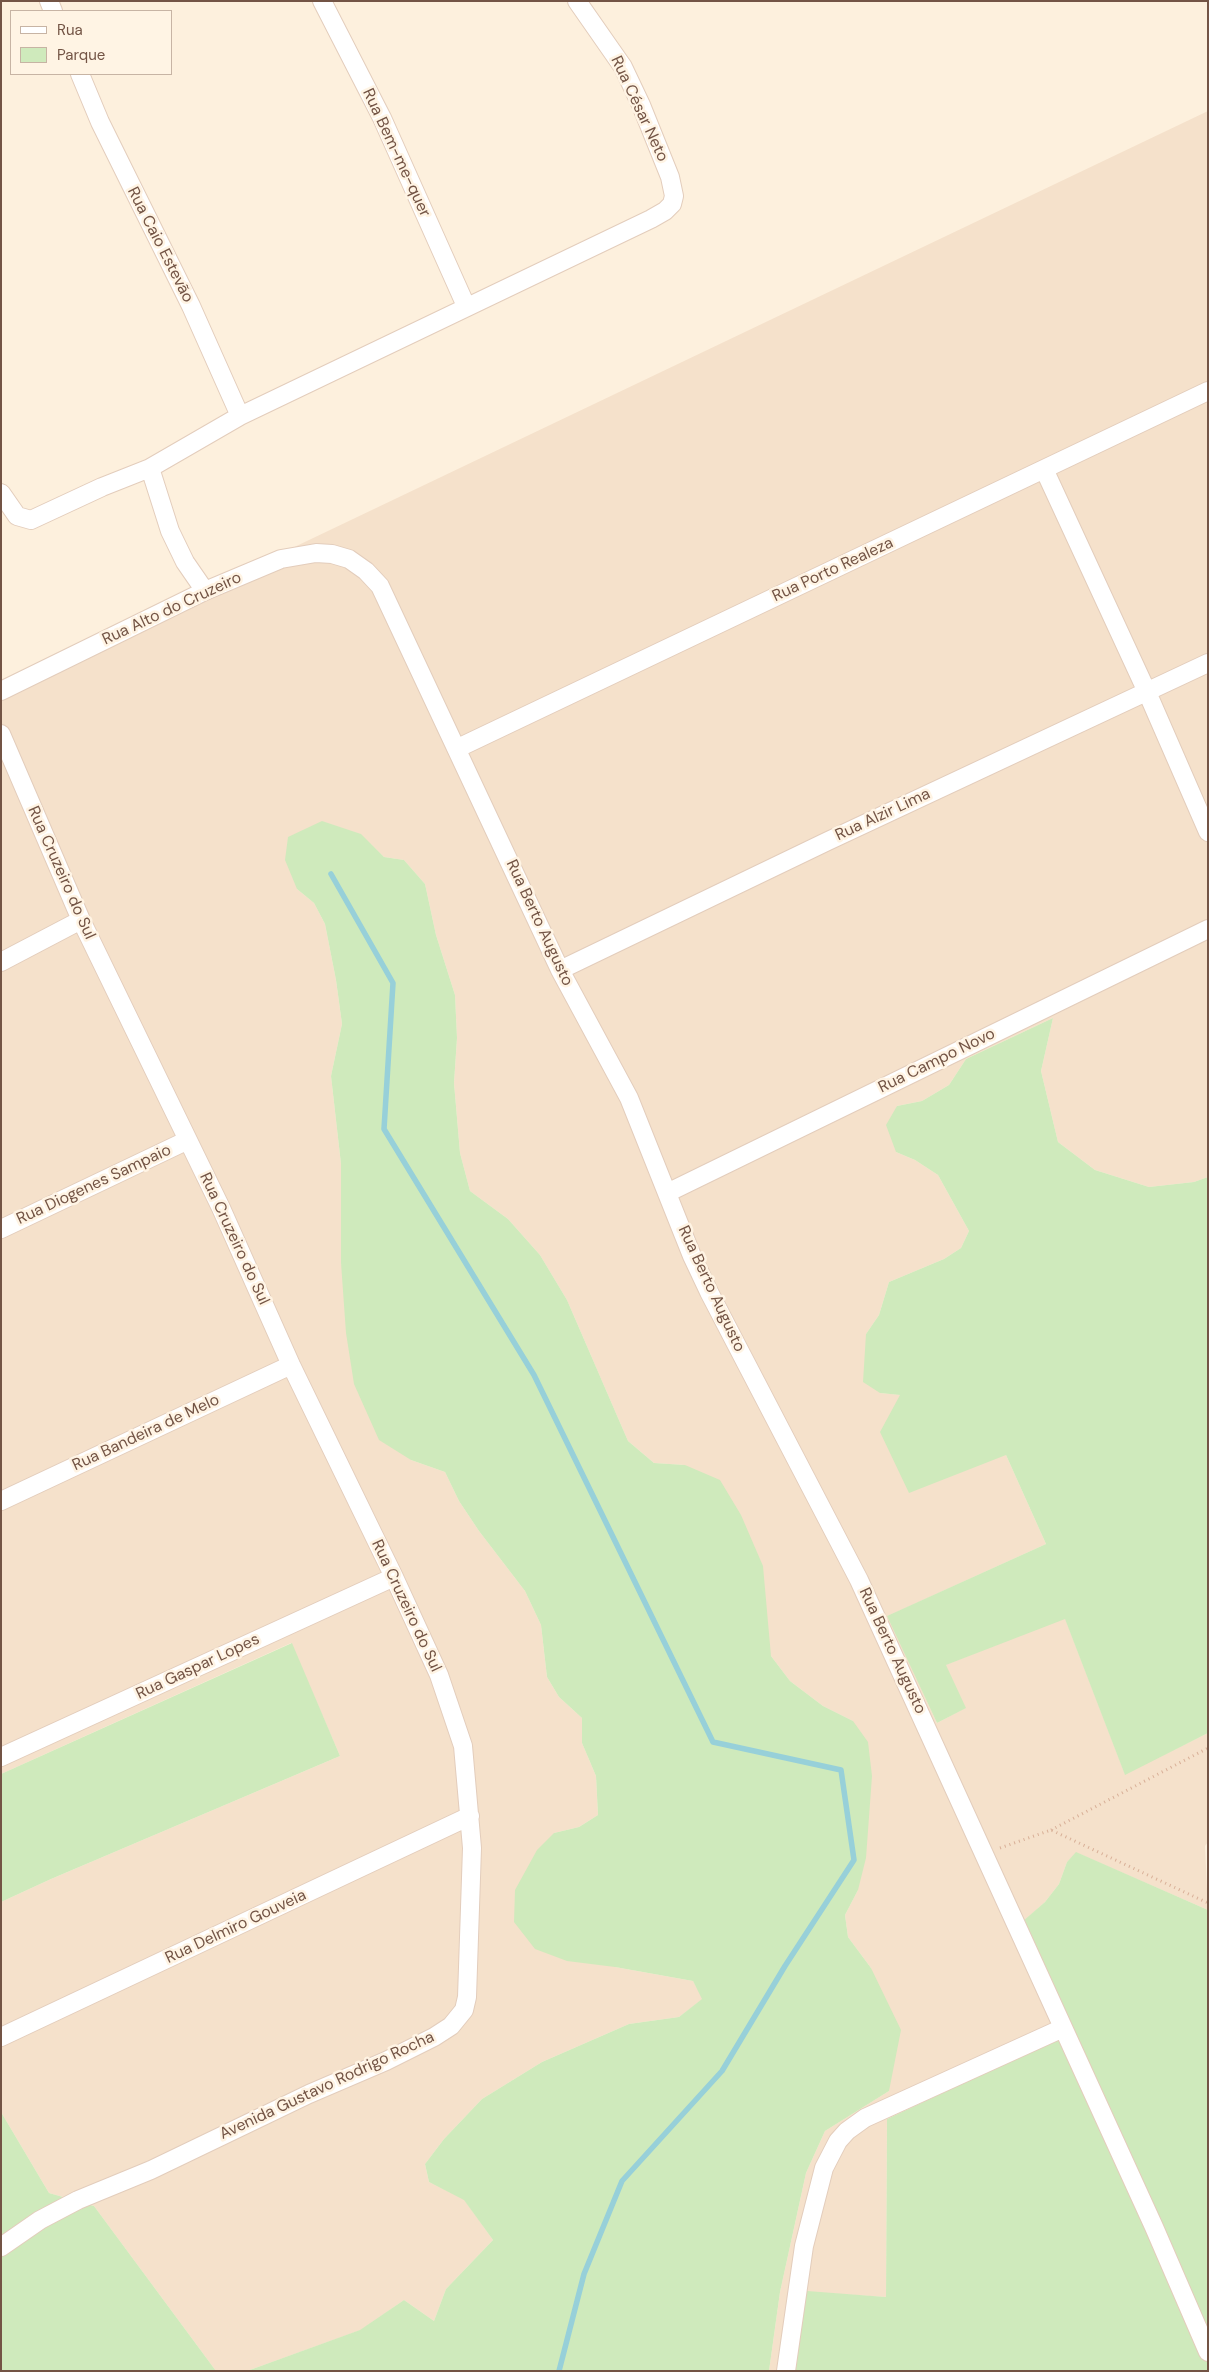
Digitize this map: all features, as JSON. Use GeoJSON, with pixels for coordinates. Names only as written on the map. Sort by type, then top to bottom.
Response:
{"type":"FeatureCollection","features":[{"type":"Feature","properties":{"kind":"street","name":"Rua Bem-me-quer"},"geometry":{"type":"LineString","coordinates":[[322,1],[382,118],[466,306]]}},
{"type":"Feature","properties":{"kind":"street","name":"Rua César Neto"},"geometry":{"type":"LineString","coordinates":[[466,306],[651,219],[665,211],[672,204],[674,196],[660,151],[623,67],[577,1]]}},
{"type":"Feature","properties":{"kind":"street","name":"Rua Caio Estevão"},"geometry":{"type":"LineString","coordinates":[[80,75],[104,130],[191,306],[240,416]]}},
{"type":"Feature","properties":{"kind":"street"},"geometry":{"type":"LineString","coordinates":[[1,493],[17,516],[31,520],[102,487],[150,468],[240,416],[466,306]]}},
{"type":"Feature","properties":{"kind":"street","name":"Rua Porto Realeza"},"geometry":{"type":"LineString","coordinates":[[458,748],[1208,391]]}},
{"type":"Feature","properties":{"kind":"street"},"geometry":{"type":"LineString","coordinates":[[150,468],[174,539],[185,562],[205,591]]}},
{"type":"Feature","properties":{"kind":"street"},"geometry":{"type":"LineString","coordinates":[[1044,469],[1147,692],[1208,832]]}},
{"type":"Feature","properties":{"kind":"street","name":"Rua Alto do Cruzeiro"},"geometry":{"type":"LineString","coordinates":[[1,691],[205,591],[281,559],[316,553],[332,554],[349,559]]}},
{"type":"Feature","properties":{"kind":"street","name":"Rua Berto Augusto"},"geometry":{"type":"LineString","coordinates":[[349,559],[366,571],[380,586],[458,748],[560,970],[629,1098],[709,1292],[860,1580],[1154,2227],[1208,2352]]}},
{"type":"Feature","properties":{"kind":"street","name":"Rua Alzir Lima"},"geometry":{"type":"LineString","coordinates":[[560,970],[828,841],[1208,663]]}},
{"type":"Feature","properties":{"kind":"street","name":"Rua Cruzeiro do Sul"},"geometry":{"type":"LineString","coordinates":[[1,734],[81,920],[188,1140],[291,1365],[394,1577],[439,1675],[463,1746]]}},
{"type":"Feature","properties":{"kind":"street"},"geometry":{"type":"LineString","coordinates":[[1,962],[81,920]]}},
{"type":"Feature","properties":{"kind":"street","name":"Rua Campo Novo"},"geometry":{"type":"LineString","coordinates":[[667,1193],[1208,929]]}},
{"type":"Feature","properties":{"kind":"street","name":"Rua Diogenes Sampaio"},"geometry":{"type":"LineString","coordinates":[[1,1229],[188,1140]]}},
{"type":"Feature","properties":{"kind":"street","name":"Rua Bandeira de Melo"},"geometry":{"type":"LineString","coordinates":[[1,1501],[291,1365]]}},
{"type":"Feature","properties":{"kind":"street","name":"Rua Gaspar Lopes"},"geometry":{"type":"LineString","coordinates":[[1,1757],[394,1577]]}},
{"type":"Feature","properties":{"kind":"street","name":"Avenida Gustavo Rodrigo Rocha"},"geometry":{"type":"LineString","coordinates":[[1,2247],[40,2220],[78,2200],[152,2170],[309,2094],[386,2061],[434,2037],[451,2026],[464,2010],[467,1997],[472,1848],[463,1746]]}},
{"type":"Feature","properties":{"kind":"street","name":"Rua Delmiro Gouveia"},"geometry":{"type":"LineString","coordinates":[[1,2037],[470,1816]]}},
{"type":"Feature","properties":{"kind":"street"},"geometry":{"type":"LineString","coordinates":[[786,2371],[804,2246],[824,2168],[838,2141],[847,2131],[865,2118],[1063,2028]]}},
{"type":"Feature","properties":{"kind":"path"},"geometry":{"type":"LineString","coordinates":[[984,1854],[1051,1830],[1208,1748]]}},
{"type":"Feature","properties":{"kind":"path"},"geometry":{"type":"LineString","coordinates":[[1051,1830],[1208,1903]]}},
{"type":"Feature","properties":{"kind":"shaded area"},"geometry":{"type":"Polygon","coordinates":[[[1208,111],[1208,1177],[1194,1182],[1149,1187],[1095,1170],[1058,1142],[1041,1071],[1053,1018],[966,1059],[949,1085],[922,1101],[897,1106],[896,1152],[915,1160],[938,1175],[969,1231],[961,1248],[944,1259],[889,1282],[879,1315],[866,1334],[880,1393],[901,1395],[1006,1455],[1046,1544],[888,1616],[937,1723],[965,1708],[945,1665],[1065,1618],[1125,1774],[1208,1733],[1208,1842],[1205,1846],[1208,1910],[1077,1853],[1067,1862],[1059,1884],[1045,1902],[1022,1923],[1058,2039],[887,2119],[886,2297],[807,2292],[794,2371],[769,2371],[780,2292],[806,2173],[825,2131],[889,2091],[871,1968],[848,1937],[845,1915],[858,1890],[853,1721],[823,1706],[790,1681],[771,1656],[685,1465],[654,1463],[628,1441],[567,1300],[540,1255],[508,1219],[470,1191],[460,1153],[454,1083],[457,1038],[455,995],[436,935],[425,884],[404,860],[384,857],[360,834],[297,889],[314,903],[325,924],[342,1024],[331,1076],[341,1164],[341,1263],[411,1460],[445,1472],[459,1501],[479,1531],[525,1591],[541,1625],[547,1677],[559,1697],[582,1718],[582,1743],[596,1776],[598,1815],[579,1827],[554,1833],[615,1967],[693,1981],[703,1999],[679,2017],[629,2024],[542,2062],[482,2099],[444,2139],[425,2164],[429,2182],[464,2199],[493,2240],[446,2289],[434,2321],[404,2300],[361,2330],[247,2371],[216,2371],[94,2206],[49,2193],[1,2112],[1,1902],[340,1756],[291,1643],[1,1774],[1,687],[1208,111]]]}},
{"type":"Feature","properties":{"kind":"green space"},"geometry":{"type":"Polygon","coordinates":[[[322,821],[361,834],[384,857],[404,860],[425,884],[436,935],[455,995],[457,1038],[454,1083],[460,1153],[470,1191],[508,1219],[540,1255],[567,1300],[628,1441],[654,1463],[685,1465],[720,1480],[741,1515],[763,1566],[771,1656],[790,1681],[823,1706],[853,1721],[868,1742],[872,1776],[866,1858],[858,1890],[845,1915],[848,1937],[871,1968],[901,2030],[889,2091],[825,2131],[806,2173],[780,2292],[769,2371],[247,2371],[360,2330],[404,2300],[434,2321],[446,2289],[493,2240],[464,2200],[429,2182],[425,2164],[444,2139],[482,2099],[542,2062],[629,2024],[679,2017],[702,1999],[693,1981],[615,1967],[567,1961],[535,1949],[514,1922],[515,1890],[537,1850],[554,1833],[579,1827],[598,1815],[596,1776],[582,1743],[582,1718],[559,1697],[547,1677],[541,1625],[525,1591],[479,1531],[459,1501],[445,1472],[411,1460],[379,1440],[354,1384],[346,1333],[341,1263],[341,1164],[331,1076],[342,1024],[325,924],[314,903],[297,889],[285,860],[288,837],[322,821]]]}},
{"type":"Feature","properties":{"kind":"green space"},"geometry":{"type":"Polygon","coordinates":[[[1053,1018],[1041,1071],[1058,1142],[1095,1170],[1149,1187],[1194,1182],[1208,1177],[1208,1733],[1125,1775],[1065,1619],[946,1665],[966,1708],[937,1723],[887,1616],[1046,1544],[1006,1455],[909,1493],[880,1432],[900,1395],[880,1393],[863,1382],[866,1334],[879,1315],[889,1282],[944,1259],[961,1248],[969,1231],[938,1175],[915,1160],[896,1152],[886,1125],[897,1106],[922,1101],[949,1085],[966,1059],[1053,1018]]]}},
{"type":"Feature","properties":{"kind":"green space"},"geometry":{"type":"Polygon","coordinates":[[[292,1643],[340,1756],[1,1902],[1,1774],[292,1643]]]}},
{"type":"Feature","properties":{"kind":"green space"},"geometry":{"type":"Polygon","coordinates":[[[1076,1852],[1208,1910],[1208,2371],[794,2371],[807,2291],[886,2297],[887,2119],[1058,2039],[1022,1922],[1045,1902],[1059,1884],[1067,1862],[1076,1852]]]}},
{"type":"Feature","properties":{"kind":"green space"},"geometry":{"type":"Polygon","coordinates":[[[1,2112],[49,2193],[94,2206],[216,2371],[1,2371],[1,2112]]]}},
{"type":"Feature","properties":{"kind":"waterway"},"geometry":{"type":"LineString","coordinates":[[331,874],[393,983],[384,1129],[534,1375],[713,1742],[841,1770],[854,1860],[785,1966],[722,2071],[622,2181],[584,2274],[559,2371]]}}]}
